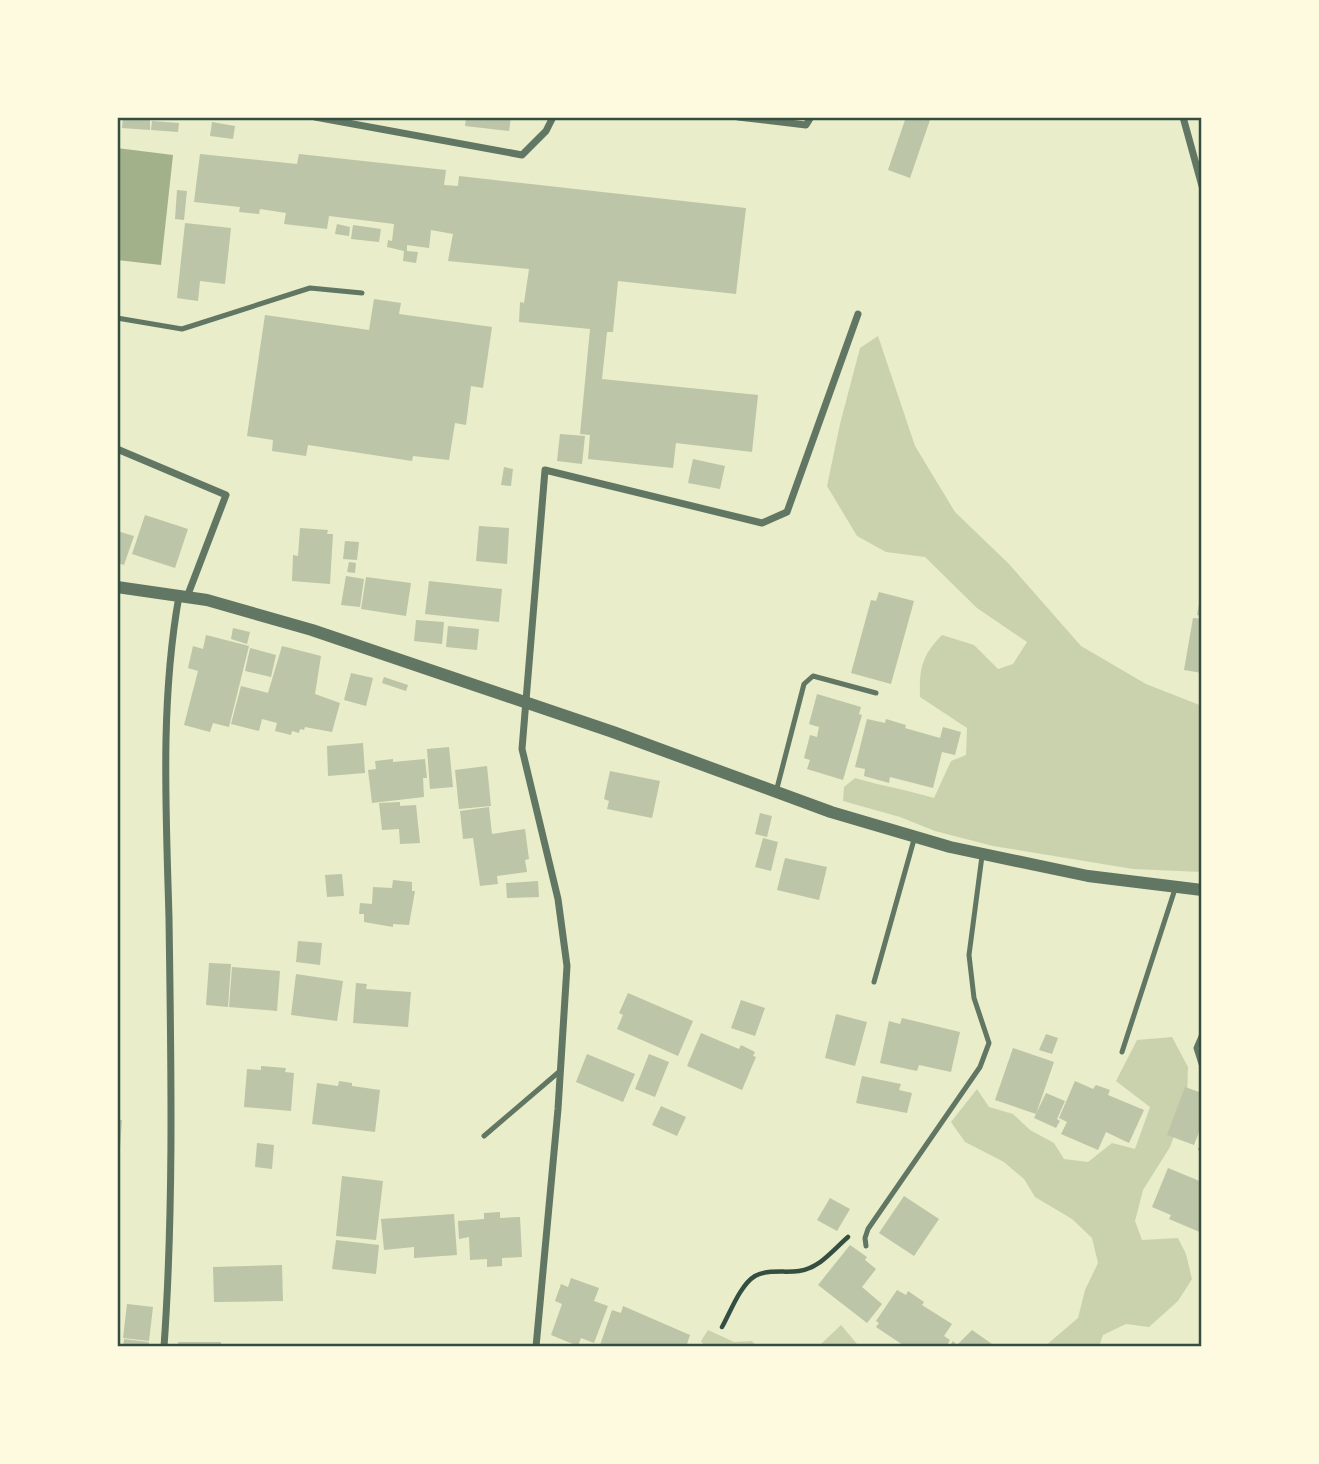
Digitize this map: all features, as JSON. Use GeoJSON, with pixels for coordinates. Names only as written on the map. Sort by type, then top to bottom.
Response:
{"type":"FeatureCollection","features":[{"type":"Feature","properties":{"kind":"street"},"geometry":{"type":"LineString","coordinates":[[314,117],[522,155],[546,131],[553,117]]}},
{"type":"Feature","properties":{"kind":"street"},"geometry":{"type":"LineString","coordinates":[[738,117],[806,125],[811,117]]}},
{"type":"Feature","properties":{"kind":"street"},"geometry":{"type":"LineString","coordinates":[[1182,117],[1202,186]]}},
{"type":"Feature","properties":{"kind":"street"},"geometry":{"type":"LineString","coordinates":[[536,1347],[568,966],[558,899],[522,749],[545,470],[762,523],[788,512],[858,314]]}},
{"type":"Feature","properties":{"kind":"street"},"geometry":{"type":"LineString","coordinates":[[117,449],[226,495],[183,596],[174,625],[165,736],[171,1046],[170,1265],[164,1347]]}},
{"type":"Feature","properties":{"kind":"street"},"geometry":{"type":"LineString","coordinates":[[117,587],[183,596],[241,608],[312,630],[524,702],[831,812],[915,836],[1088,876],[1202,890]]}},
{"type":"Feature","properties":{"kind":"lane"},"geometry":{"type":"LineString","coordinates":[[117,318],[182,329],[310,288],[362,293]]}},
{"type":"Feature","properties":{"kind":"lane"},"geometry":{"type":"LineString","coordinates":[[776,792],[804,684],[813,677],[876,693]]}},
{"type":"Feature","properties":{"kind":"lane"},"geometry":{"type":"LineString","coordinates":[[874,982],[915,836]]}},
{"type":"Feature","properties":{"kind":"lane"},"geometry":{"type":"LineString","coordinates":[[866,1246],[868,1229],[980,1067],[989,1043],[974,998],[969,955],[982,853]]}},
{"type":"Feature","properties":{"kind":"lane"},"geometry":{"type":"LineString","coordinates":[[1122,1052],[1176,887]]}},
{"type":"Feature","properties":{"kind":"lane"},"geometry":{"type":"LineString","coordinates":[[1202,1034],[1196,1048],[1202,1067]]}},
{"type":"Feature","properties":{"kind":"lane"},"geometry":{"type":"LineString","coordinates":[[484,1136],[561,1071]]}},
{"type":"Feature","properties":{"kind":"path"},"geometry":{"type":"LineString","coordinates":[[722,1327],[743,1290],[754,1277],[774,1271],[801,1271],[822,1262],[850,1235],[868,1229]]}},
{"type":"Feature","properties":{"kind":"shaded area"},"geometry":{"type":"Polygon","coordinates":[[[117,148],[173,155],[161,265],[117,260],[117,148]]]}},
{"type":"Feature","properties":{"kind":"shaded area"},"geometry":{"type":"Polygon","coordinates":[[[878,336],[915,446],[955,512],[1009,564],[1081,646],[1146,684],[1202,706],[1202,872],[1133,869],[993,846],[935,831],[900,817],[843,801],[844,787],[855,778],[934,798],[951,761],[966,755],[967,728],[920,697],[923,663],[942,635],[974,645],[998,669],[1013,664],[1027,642],[977,608],[925,557],[886,552],[857,536],[827,486],[860,348],[878,336]]]}},
{"type":"Feature","properties":{"kind":"shaded area"},"geometry":{"type":"Polygon","coordinates":[[[1172,1037],[1188,1067],[1187,1101],[1170,1147],[1143,1190],[1135,1221],[1142,1240],[1178,1238],[1186,1254],[1192,1279],[1178,1301],[1149,1327],[1126,1324],[1103,1335],[1099,1347],[1044,1347],[1078,1318],[1085,1290],[1098,1263],[1092,1238],[1072,1219],[1035,1197],[1024,1179],[1004,1162],[965,1142],[951,1122],[977,1089],[989,1107],[1013,1114],[1030,1130],[1054,1143],[1064,1159],[1088,1162],[1112,1143],[1135,1149],[1150,1107],[1116,1081],[1137,1040],[1172,1037]]]}},
{"type":"Feature","properties":{"kind":"shaded area"},"geometry":{"type":"Polygon","coordinates":[[[841,1325],[857,1344],[865,1347],[818,1347],[841,1325]]]}},
{"type":"Feature","properties":{"kind":"shaded area"},"geometry":{"type":"Polygon","coordinates":[[[708,1330],[734,1342],[752,1341],[757,1347],[705,1347],[701,1341],[708,1330]]]}},
{"type":"Feature","properties":{"kind":"building"},"geometry":{"type":"Polygon","coordinates":[[[123,117],[150,119],[150,130],[122,128],[123,117]]]}},
{"type":"Feature","properties":{"kind":"building"},"geometry":{"type":"Polygon","coordinates":[[[466,117],[511,117],[509,131],[465,126],[466,117]]]}},
{"type":"Feature","properties":{"kind":"building"},"geometry":{"type":"Polygon","coordinates":[[[906,117],[931,117],[910,178],[888,170],[906,117]]]}},
{"type":"Feature","properties":{"kind":"building"},"geometry":{"type":"Polygon","coordinates":[[[152,121],[179,123],[178,132],[151,130],[152,121]]]}},
{"type":"Feature","properties":{"kind":"building"},"geometry":{"type":"Polygon","coordinates":[[[212,122],[235,126],[233,139],[210,136],[212,122]]]}},
{"type":"Feature","properties":{"kind":"building"},"geometry":{"type":"Polygon","coordinates":[[[200,154],[297,164],[299,154],[446,170],[444,185],[458,186],[459,176],[746,208],[736,294],[618,281],[613,332],[607,332],[602,379],[758,395],[752,452],[676,443],[673,468],[588,459],[590,435],[580,434],[590,329],[519,322],[520,302],[524,303],[529,269],[448,261],[453,234],[431,230],[429,248],[407,245],[407,251],[418,252],[416,263],[403,261],[404,251],[387,247],[388,240],[392,241],[394,224],[329,216],[327,229],[284,224],[286,213],[260,209],[259,214],[239,212],[240,207],[194,202],[200,154]]]}},
{"type":"Feature","properties":{"kind":"building"},"geometry":{"type":"Polygon","coordinates":[[[177,190],[187,191],[184,220],[175,219],[177,190]]]}},
{"type":"Feature","properties":{"kind":"building"},"geometry":{"type":"Polygon","coordinates":[[[185,223],[231,228],[225,284],[200,281],[198,301],[177,298],[185,223]]]}},
{"type":"Feature","properties":{"kind":"building"},"geometry":{"type":"Polygon","coordinates":[[[337,224],[350,227],[349,236],[335,234],[337,224]]]}},
{"type":"Feature","properties":{"kind":"building"},"geometry":{"type":"Polygon","coordinates":[[[353,225],[381,229],[379,242],[351,239],[353,225]]]}},
{"type":"Feature","properties":{"kind":"building"},"geometry":{"type":"Polygon","coordinates":[[[374,299],[401,303],[399,314],[492,327],[483,388],[471,386],[466,425],[455,423],[449,460],[413,456],[412,461],[308,445],[306,456],[272,451],[273,440],[247,436],[265,315],[369,330],[374,299]]]}},
{"type":"Feature","properties":{"kind":"building"},"geometry":{"type":"Polygon","coordinates":[[[560,434],[585,436],[582,464],[557,461],[560,434]]]}},
{"type":"Feature","properties":{"kind":"building"},"geometry":{"type":"Polygon","coordinates":[[[693,459],[725,466],[720,489],[688,483],[693,459]]]}},
{"type":"Feature","properties":{"kind":"building"},"geometry":{"type":"Polygon","coordinates":[[[504,467],[513,469],[511,486],[501,485],[504,467]]]}},
{"type":"Feature","properties":{"kind":"building"},"geometry":{"type":"Polygon","coordinates":[[[145,515],[188,529],[175,568],[132,554],[145,515]]]}},
{"type":"Feature","properties":{"kind":"building"},"geometry":{"type":"Polygon","coordinates":[[[479,526],[509,528],[507,564],[476,561],[479,526]]]}},
{"type":"Feature","properties":{"kind":"building"},"geometry":{"type":"Polygon","coordinates":[[[300,528],[328,530],[327,534],[333,534],[330,584],[292,581],[293,555],[298,556],[300,528]]]}},
{"type":"Feature","properties":{"kind":"building"},"geometry":{"type":"Polygon","coordinates":[[[117,531],[134,536],[124,565],[117,563],[117,531]]]}},
{"type":"Feature","properties":{"kind":"building"},"geometry":{"type":"Polygon","coordinates":[[[345,541],[359,542],[357,560],[343,559],[345,541]]]}},
{"type":"Feature","properties":{"kind":"building"},"geometry":{"type":"Polygon","coordinates":[[[349,562],[356,563],[355,573],[347,572],[349,562]]]}},
{"type":"Feature","properties":{"kind":"building"},"geometry":{"type":"Polygon","coordinates":[[[346,576],[364,579],[360,607],[341,605],[346,576]]]}},
{"type":"Feature","properties":{"kind":"building"},"geometry":{"type":"Polygon","coordinates":[[[366,577],[411,583],[406,616],[361,609],[366,577]]]}},
{"type":"Feature","properties":{"kind":"building"},"geometry":{"type":"Polygon","coordinates":[[[429,581],[502,589],[499,622],[425,614],[429,581]]]}},
{"type":"Feature","properties":{"kind":"building"},"geometry":{"type":"Polygon","coordinates":[[[879,592],[914,601],[891,684],[851,673],[871,600],[876,601],[879,592]]]}},
{"type":"Feature","properties":{"kind":"building"},"geometry":{"type":"Polygon","coordinates":[[[1202,598],[1202,616],[1197,615],[1202,598]]]}},
{"type":"Feature","properties":{"kind":"building"},"geometry":{"type":"Polygon","coordinates":[[[1193,618],[1202,619],[1202,673],[1184,670],[1193,618]]]}},
{"type":"Feature","properties":{"kind":"building"},"geometry":{"type":"Polygon","coordinates":[[[416,620],[444,622],[442,644],[414,641],[416,620]]]}},
{"type":"Feature","properties":{"kind":"building"},"geometry":{"type":"Polygon","coordinates":[[[448,626],[479,629],[477,650],[446,647],[448,626]]]}},
{"type":"Feature","properties":{"kind":"building"},"geometry":{"type":"Polygon","coordinates":[[[233,628],[250,632],[247,644],[231,639],[233,628]]]}},
{"type":"Feature","properties":{"kind":"building"},"geometry":{"type":"Polygon","coordinates":[[[206,635],[249,646],[229,727],[213,723],[210,732],[184,725],[198,671],[188,668],[193,646],[203,649],[206,635]]]}},
{"type":"Feature","properties":{"kind":"building"},"geometry":{"type":"Polygon","coordinates":[[[282,646],[321,656],[315,694],[340,703],[332,732],[305,727],[304,730],[300,729],[299,733],[292,731],[291,735],[275,731],[277,723],[262,719],[259,731],[231,724],[241,686],[268,693],[282,646]]]}},
{"type":"Feature","properties":{"kind":"building"},"geometry":{"type":"Polygon","coordinates":[[[250,648],[276,655],[271,677],[245,671],[250,648]]]}},
{"type":"Feature","properties":{"kind":"building"},"geometry":{"type":"Polygon","coordinates":[[[351,673],[373,678],[366,706],[344,700],[351,673]]]}},
{"type":"Feature","properties":{"kind":"building"},"geometry":{"type":"Polygon","coordinates":[[[384,677],[408,685],[406,691],[382,683],[384,677]]]}},
{"type":"Feature","properties":{"kind":"building"},"geometry":{"type":"Polygon","coordinates":[[[817,694],[861,707],[859,714],[862,715],[843,780],[807,769],[810,760],[804,758],[810,735],[817,737],[819,727],[809,724],[817,694]]]}},
{"type":"Feature","properties":{"kind":"building"},"geometry":{"type":"Polygon","coordinates":[[[867,719],[885,723],[886,719],[906,725],[905,728],[940,738],[943,727],[961,732],[955,755],[942,752],[933,788],[890,777],[889,783],[864,776],[865,769],[855,767],[867,719]]]}},
{"type":"Feature","properties":{"kind":"building"},"geometry":{"type":"Polygon","coordinates":[[[363,743],[365,773],[328,776],[327,746],[363,743]]]}},
{"type":"Feature","properties":{"kind":"building"},"geometry":{"type":"Polygon","coordinates":[[[449,747],[453,787],[430,789],[427,749],[449,747]]]}},
{"type":"Feature","properties":{"kind":"building"},"geometry":{"type":"Polygon","coordinates":[[[393,759],[393,762],[425,759],[427,778],[423,778],[424,797],[372,803],[368,770],[376,769],[375,761],[393,759]]]}},
{"type":"Feature","properties":{"kind":"building"},"geometry":{"type":"Polygon","coordinates":[[[487,766],[491,806],[459,809],[455,770],[487,766]]]}},
{"type":"Feature","properties":{"kind":"building"},"geometry":{"type":"Polygon","coordinates":[[[610,771],[660,781],[652,818],[607,809],[609,801],[604,799],[610,771]]]}},
{"type":"Feature","properties":{"kind":"building"},"geometry":{"type":"Polygon","coordinates":[[[400,802],[400,806],[416,805],[420,843],[400,844],[399,829],[382,830],[379,803],[400,802]]]}},
{"type":"Feature","properties":{"kind":"building"},"geometry":{"type":"Polygon","coordinates":[[[489,807],[492,834],[525,829],[529,859],[525,860],[527,872],[497,876],[498,884],[480,886],[473,838],[463,839],[460,811],[489,807]]]}},
{"type":"Feature","properties":{"kind":"building"},"geometry":{"type":"Polygon","coordinates":[[[760,813],[772,816],[767,837],[755,834],[760,813]]]}},
{"type":"Feature","properties":{"kind":"building"},"geometry":{"type":"Polygon","coordinates":[[[763,838],[778,842],[771,871],[755,867],[763,838]]]}},
{"type":"Feature","properties":{"kind":"building"},"geometry":{"type":"Polygon","coordinates":[[[785,858],[827,867],[819,900],[777,890],[785,858]]]}},
{"type":"Feature","properties":{"kind":"building"},"geometry":{"type":"Polygon","coordinates":[[[342,874],[344,896],[327,897],[325,875],[342,874]]]}},
{"type":"Feature","properties":{"kind":"building"},"geometry":{"type":"Polygon","coordinates":[[[393,880],[412,882],[412,891],[415,891],[409,925],[393,924],[393,927],[364,922],[364,914],[359,914],[360,903],[372,904],[373,887],[392,888],[393,880]]]}},
{"type":"Feature","properties":{"kind":"building"},"geometry":{"type":"Polygon","coordinates":[[[538,881],[539,897],[507,898],[506,883],[538,881]]]}},
{"type":"Feature","properties":{"kind":"building"},"geometry":{"type":"Polygon","coordinates":[[[298,941],[322,943],[320,965],[296,962],[298,941]]]}},
{"type":"Feature","properties":{"kind":"building"},"geometry":{"type":"Polygon","coordinates":[[[209,963],[231,964],[228,1007],[206,1005],[209,963]]]}},
{"type":"Feature","properties":{"kind":"building"},"geometry":{"type":"Polygon","coordinates":[[[232,967],[280,971],[277,1011],[229,1007],[232,967]]]}},
{"type":"Feature","properties":{"kind":"building"},"geometry":{"type":"Polygon","coordinates":[[[296,974],[343,981],[337,1021],[291,1015],[296,974]]]}},
{"type":"Feature","properties":{"kind":"building"},"geometry":{"type":"Polygon","coordinates":[[[356,983],[367,984],[366,989],[411,992],[408,1027],[353,1023],[356,983]]]}},
{"type":"Feature","properties":{"kind":"building"},"geometry":{"type":"Polygon","coordinates":[[[628,993],[693,1021],[678,1056],[617,1029],[623,1015],[619,1013],[628,993]]]}},
{"type":"Feature","properties":{"kind":"building"},"geometry":{"type":"Polygon","coordinates":[[[741,1000],[765,1008],[755,1036],[731,1028],[741,1000]]]}},
{"type":"Feature","properties":{"kind":"building"},"geometry":{"type":"Polygon","coordinates":[[[836,1014],[867,1022],[855,1066],[825,1058],[836,1014]]]}},
{"type":"Feature","properties":{"kind":"building"},"geometry":{"type":"Polygon","coordinates":[[[902,1018],[960,1032],[951,1072],[919,1065],[917,1071],[880,1063],[889,1021],[900,1024],[902,1018]]]}},
{"type":"Feature","properties":{"kind":"building"},"geometry":{"type":"Polygon","coordinates":[[[701,1033],[739,1049],[741,1045],[755,1052],[753,1056],[756,1057],[742,1090],[687,1066],[701,1033]]]}},
{"type":"Feature","properties":{"kind":"building"},"geometry":{"type":"Polygon","coordinates":[[[1046,1034],[1058,1038],[1052,1054],[1039,1050],[1046,1034]]]}},
{"type":"Feature","properties":{"kind":"building"},"geometry":{"type":"Polygon","coordinates":[[[1013,1048],[1054,1062],[1036,1114],[995,1100],[1013,1048]]]}},
{"type":"Feature","properties":{"kind":"building"},"geometry":{"type":"Polygon","coordinates":[[[587,1054],[635,1074],[623,1102],[576,1082],[587,1054]]]}},
{"type":"Feature","properties":{"kind":"building"},"geometry":{"type":"Polygon","coordinates":[[[649,1054],[669,1062],[655,1097],[635,1089],[649,1054]]]}},
{"type":"Feature","properties":{"kind":"building"},"geometry":{"type":"Polygon","coordinates":[[[261,1066],[286,1068],[285,1072],[294,1073],[291,1111],[244,1107],[247,1069],[261,1070],[261,1066]]]}},
{"type":"Feature","properties":{"kind":"building"},"geometry":{"type":"Polygon","coordinates":[[[862,1076],[901,1084],[899,1090],[912,1093],[907,1113],[856,1103],[862,1076]]]}},
{"type":"Feature","properties":{"kind":"building"},"geometry":{"type":"Polygon","coordinates":[[[339,1081],[380,1090],[375,1132],[312,1124],[317,1083],[338,1086],[339,1081]]]}},
{"type":"Feature","properties":{"kind":"building"},"geometry":{"type":"Polygon","coordinates":[[[1075,1081],[1093,1089],[1096,1085],[1110,1090],[1108,1095],[1144,1110],[1129,1143],[1106,1132],[1098,1150],[1061,1134],[1067,1122],[1059,1118],[1075,1081]]]}},
{"type":"Feature","properties":{"kind":"building"},"geometry":{"type":"Polygon","coordinates":[[[1185,1087],[1202,1093],[1202,1124],[1194,1145],[1167,1135],[1185,1087]]]}},
{"type":"Feature","properties":{"kind":"building"},"geometry":{"type":"Polygon","coordinates":[[[1046,1093],[1065,1101],[1056,1128],[1034,1118],[1046,1093]]]}},
{"type":"Feature","properties":{"kind":"building"},"geometry":{"type":"Polygon","coordinates":[[[661,1106],[686,1117],[677,1136],[652,1125],[661,1106]]]}},
{"type":"Feature","properties":{"kind":"building"},"geometry":{"type":"Polygon","coordinates":[[[117,1120],[122,1120],[119,1162],[117,1162],[117,1120]]]}},
{"type":"Feature","properties":{"kind":"building"},"geometry":{"type":"Polygon","coordinates":[[[257,1143],[274,1145],[272,1169],[255,1167],[257,1143]]]}},
{"type":"Feature","properties":{"kind":"building"},"geometry":{"type":"Polygon","coordinates":[[[1168,1168],[1202,1182],[1202,1233],[1169,1219],[1171,1215],[1152,1207],[1168,1168]]]}},
{"type":"Feature","properties":{"kind":"building"},"geometry":{"type":"Polygon","coordinates":[[[342,1176],[383,1181],[376,1240],[336,1236],[342,1176]]]}},
{"type":"Feature","properties":{"kind":"building"},"geometry":{"type":"Polygon","coordinates":[[[904,1196],[939,1219],[914,1256],[879,1233],[904,1196]]]}},
{"type":"Feature","properties":{"kind":"building"},"geometry":{"type":"Polygon","coordinates":[[[830,1198],[850,1209],[837,1231],[817,1220],[830,1198]]]}},
{"type":"Feature","properties":{"kind":"building"},"geometry":{"type":"Polygon","coordinates":[[[500,1212],[500,1218],[520,1217],[522,1257],[502,1258],[502,1266],[487,1267],[487,1259],[470,1260],[469,1237],[459,1239],[458,1221],[484,1219],[484,1213],[500,1212]]]}},
{"type":"Feature","properties":{"kind":"building"},"geometry":{"type":"Polygon","coordinates":[[[454,1214],[457,1255],[414,1258],[414,1247],[384,1250],[381,1219],[454,1214]]]}},
{"type":"Feature","properties":{"kind":"building"},"geometry":{"type":"Polygon","coordinates":[[[336,1240],[379,1245],[376,1274],[332,1269],[336,1240]]]}},
{"type":"Feature","properties":{"kind":"building"},"geometry":{"type":"Polygon","coordinates":[[[850,1245],[867,1257],[865,1260],[876,1269],[862,1287],[882,1304],[867,1323],[818,1285],[850,1245]]]}},
{"type":"Feature","properties":{"kind":"building"},"geometry":{"type":"Polygon","coordinates":[[[282,1265],[283,1301],[214,1302],[213,1267],[282,1265]]]}},
{"type":"Feature","properties":{"kind":"building"},"geometry":{"type":"Polygon","coordinates":[[[571,1278],[599,1288],[594,1301],[608,1306],[594,1343],[581,1338],[578,1346],[551,1335],[562,1304],[555,1301],[561,1284],[568,1287],[571,1278]]]}},
{"type":"Feature","properties":{"kind":"building"},"geometry":{"type":"Polygon","coordinates":[[[897,1290],[906,1295],[908,1291],[924,1302],[922,1305],[952,1324],[944,1336],[950,1340],[946,1347],[906,1347],[876,1327],[879,1323],[876,1321],[897,1290]]]}},
{"type":"Feature","properties":{"kind":"building"},"geometry":{"type":"Polygon","coordinates":[[[127,1304],[153,1307],[149,1341],[123,1338],[127,1304]]]}},
{"type":"Feature","properties":{"kind":"building"},"geometry":{"type":"Polygon","coordinates":[[[623,1306],[690,1335],[686,1347],[600,1345],[612,1310],[621,1313],[623,1306]]]}},
{"type":"Feature","properties":{"kind":"building"},"geometry":{"type":"Polygon","coordinates":[[[972,1330],[992,1344],[991,1347],[949,1347],[953,1341],[957,1345],[972,1330]]]}},
{"type":"Feature","properties":{"kind":"building"},"geometry":{"type":"Polygon","coordinates":[[[124,1339],[149,1342],[149,1347],[123,1347],[124,1339]]]}},
{"type":"Feature","properties":{"kind":"building"},"geometry":{"type":"Polygon","coordinates":[[[178,1342],[221,1342],[221,1347],[178,1347],[178,1342]]]}}]}
